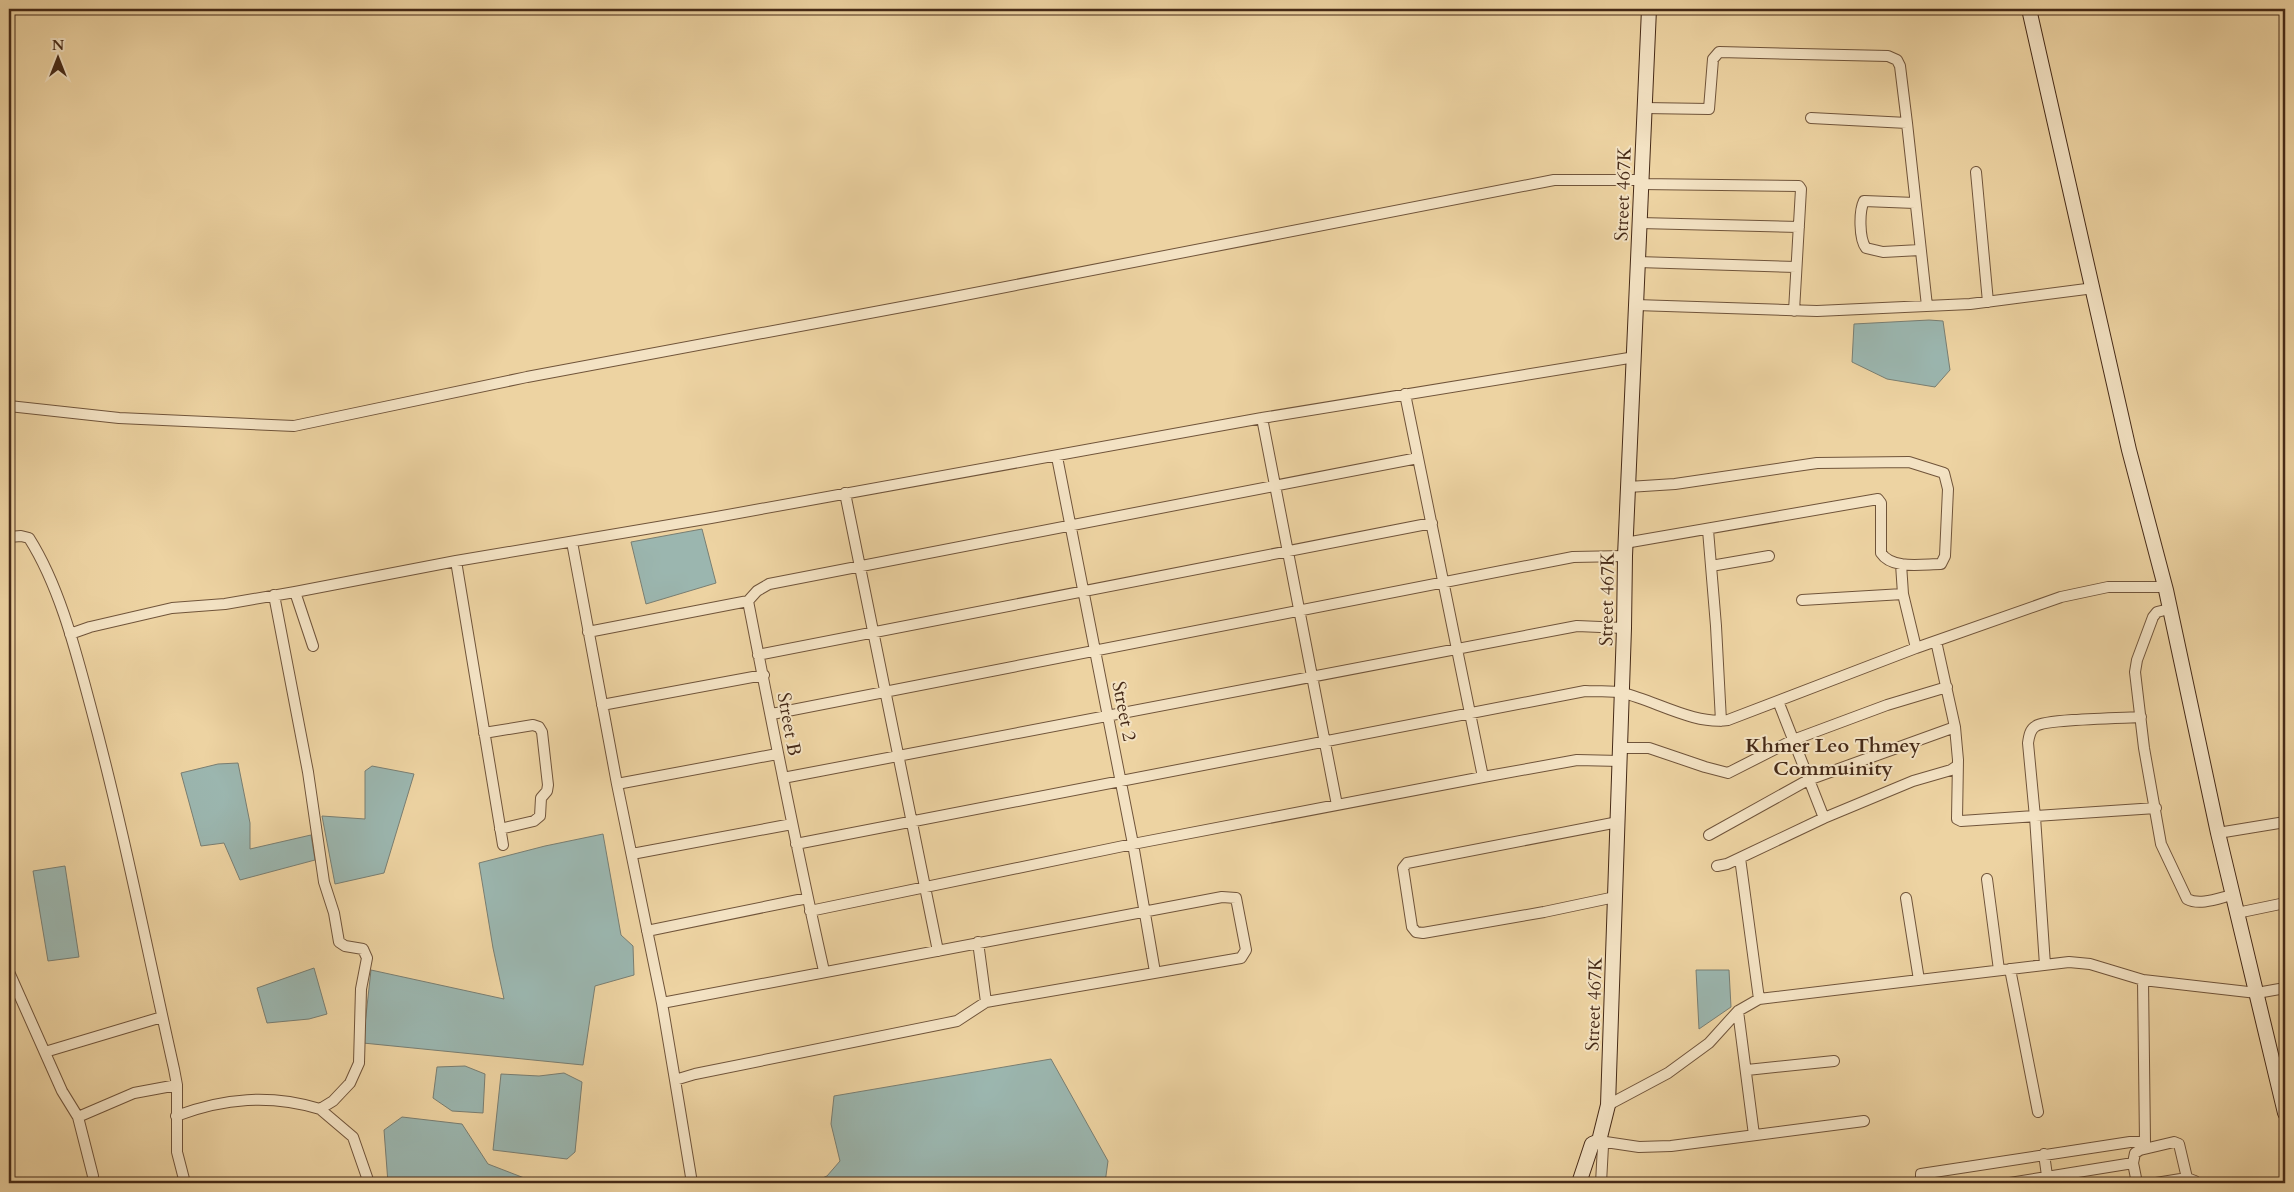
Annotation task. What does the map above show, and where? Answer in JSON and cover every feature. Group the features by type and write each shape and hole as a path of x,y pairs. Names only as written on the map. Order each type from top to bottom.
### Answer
{"street":[{"name":"Street 467K","path":"1580,1183 1592,1144 1599,1141 1608,1106 1625,549 1649,9"},
{"path":"2029,9 2094,288 2129,450 2164,587 2232,896 2285,1113"},
{"path":"1644,108 1709,109 1713,59 1718,52 1888,56 1897,60 1900,66 1927,306"},
{"path":"1811,118 1906,123"},
{"path":"1976,172 1988,302"},
{"path":"9,406 119,418 294,426 527,377 939,300 1554,180 1799,186 1801,189 1794,311"},
{"path":"1915,203 1864,201 1861,213 1862,244 1866,248 1883,252 1920,250"},
{"path":"1640,223 1798,227"},
{"path":"1638,262 1796,267"},
{"path":"1636,304 1794,311 1988,302 2094,288"},
{"path":"70,634 172,608 225,604 295,592 456,561 1057,457 1262,418 1635,357"},
{"path":"1405,394 1483,777"},
{"path":"1262,418 1337,805"},
{"name":"Street 2","path":"1057,457 1133,844 1155,972"},
{"path":"588,632 748,601 757,591 769,584 860,568 1418,458"},
{"path":"772,714 1625,549 1708,530 1878,499 1881,503 1881,553 1885,559 1901,564 1941,564 1945,556 1948,489 1944,472 1909,462 1817,463 1675,484 1628,487"},
{"path":"845,493 938,950"},
{"path":"758,655 1432,524"},
{"path":"1708,530 1720,721"},
{"path":"9,537 21,536 29,538 42,558 70,634 103,754 177,1085 177,1152 185,1183"},
{"path":"572,542 617,784 662,1003 692,1183"},
{"path":"1711,566 1769,556"},
{"path":"456,561 503,845"},
{"path":"1901,564 1903,594 1916,648"},
{"path":"796,844 1585,691 1622,692 1672,711 1720,721 1778,701 1916,648 2062,598 2108,587 2164,587"},
{"path":"295,592 313,646"},
{"path":"1802,600 1903,594"},
{"path":"274,595 308,772 324,882 334,913 339,942 344,946 362,949 367,958 361,989 359,1063 350,1083 333,1101 320,1109"},
{"name":"Street B","path":"748,601 772,714 777,754 824,971"},
{"path":"2169,609 2157,612 2153,617 2137,660 2135,672 2144,748 2161,844 2188,899 2193,903 2232,896"},
{"path":"783,778 1577,626 1624,628"},
{"path":"1936,641 1955,726 1957,819 1960,821 2035,818 2156,808"},
{"path":"602,705 764,675"},
{"path":"810,911 1133,844 1483,777 1649,748 1705,768 1728,773 1793,740 1887,705 1947,687"},
{"path":"1778,701 1824,818"},
{"path":"2045,965 2028,742 2029,733 2036,725 2140,717"},
{"path":"484,732 533,725 539,726 542,732 548,785 541,798 540,816 534,821 500,829"},
{"path":"1709,835 1808,780 1955,726"},
{"path":"617,784 777,754"},
{"path":"1717,866 1740,858 1824,818 1913,781 1951,770 1957,766"},
{"path":"1615,897 1544,912 1422,933 1416,932 1412,927 1403,868 1407,863 1618,822"},
{"path":"2218,833 2285,822"},
{"path":"632,854 792,824"},
{"path":"1740,858 1759,999"},
{"path":"1987,879 1999,970"},
{"path":"662,1003 1222,897 1236,898 1246,950 1241,958 986,1002 957,1020 695,1074 675,1080"},
{"path":"647,931 808,898"},
{"path":"1906,898 1919,980"},
{"path":"2237,913 2285,903"},
{"path":"978,942 986,1002"},
{"path":"1608,1106 1668,1073 1709,1043 1738,1011 1759,999 2069,962 2090,964 2143,980 2257,993 2285,988"},
{"path":"2010,969 2038,1112"},
{"path":"9,972 62,1091 78,1117 93,1176 92,1183"},
{"path":"2143,980 2146,1145"},
{"path":"1738,1011 1754,1135"},
{"path":"45,1052 162,1017"},
{"path":"1746,1070 1834,1061"},
{"path":"78,1117 134,1093 177,1085"},
{"path":"176,1116 196,1108 238,1100 275,1099 295,1101 320,1109 352,1137 369,1183"},
{"path":"1599,1141 1639,1147 1671,1146 1864,1121"},
{"path":"1599,1141 1602,1146 1601,1183"},
{"path":"1921,1183 1921,1174 2044,1154 2130,1142 2146,1145 2174,1142 2180,1144 2191,1181 2156,1183"},
{"path":"2137,1183 2133,1163 2135,1153 2146,1145"},
{"path":"2044,1154 2048,1181"},
{"path":"2010,1183 2048,1181 2133,1163"}],"water":[{"path":"1943,321 1950,370 1935,387 1887,379 1852,362 1854,324"},
{"path":"702,529 716,583 646,604 631,542"},
{"path":"238,763 250,823 250,849 311,835 315,860 240,880 224,843 201,846 181,773 218,764"},
{"path":"372,766 414,774 384,873 335,884 322,816 365,819 365,771"},
{"path":"603,834 621,935 633,946 634,975 595,986 583,1065 363,1043 371,970 504,999 493,948 479,863 545,846"},
{"path":"65,866 79,957 48,961 33,871"},
{"path":"314,968 327,1014 309,1019 267,1023 257,988"},
{"path":"1696,970 1729,970 1731,1007 1699,1029"},
{"path":"1051,1059 1108,1161 1105,1183 811,1183 827,1176 840,1161 831,1124 834,1096"},
{"path":"465,1066 485,1074 483,1113 452,1111 433,1098 437,1067"},
{"path":"564,1073 582,1082 575,1152 567,1159 493,1150 501,1074 539,1076"},
{"path":"402,1117 462,1124 488,1164 532,1181 532,1183 388,1183 384,1130"}],"district":[{"name":"Khmer Leo Thmey Commuinity","path":"1833,756"}]}
